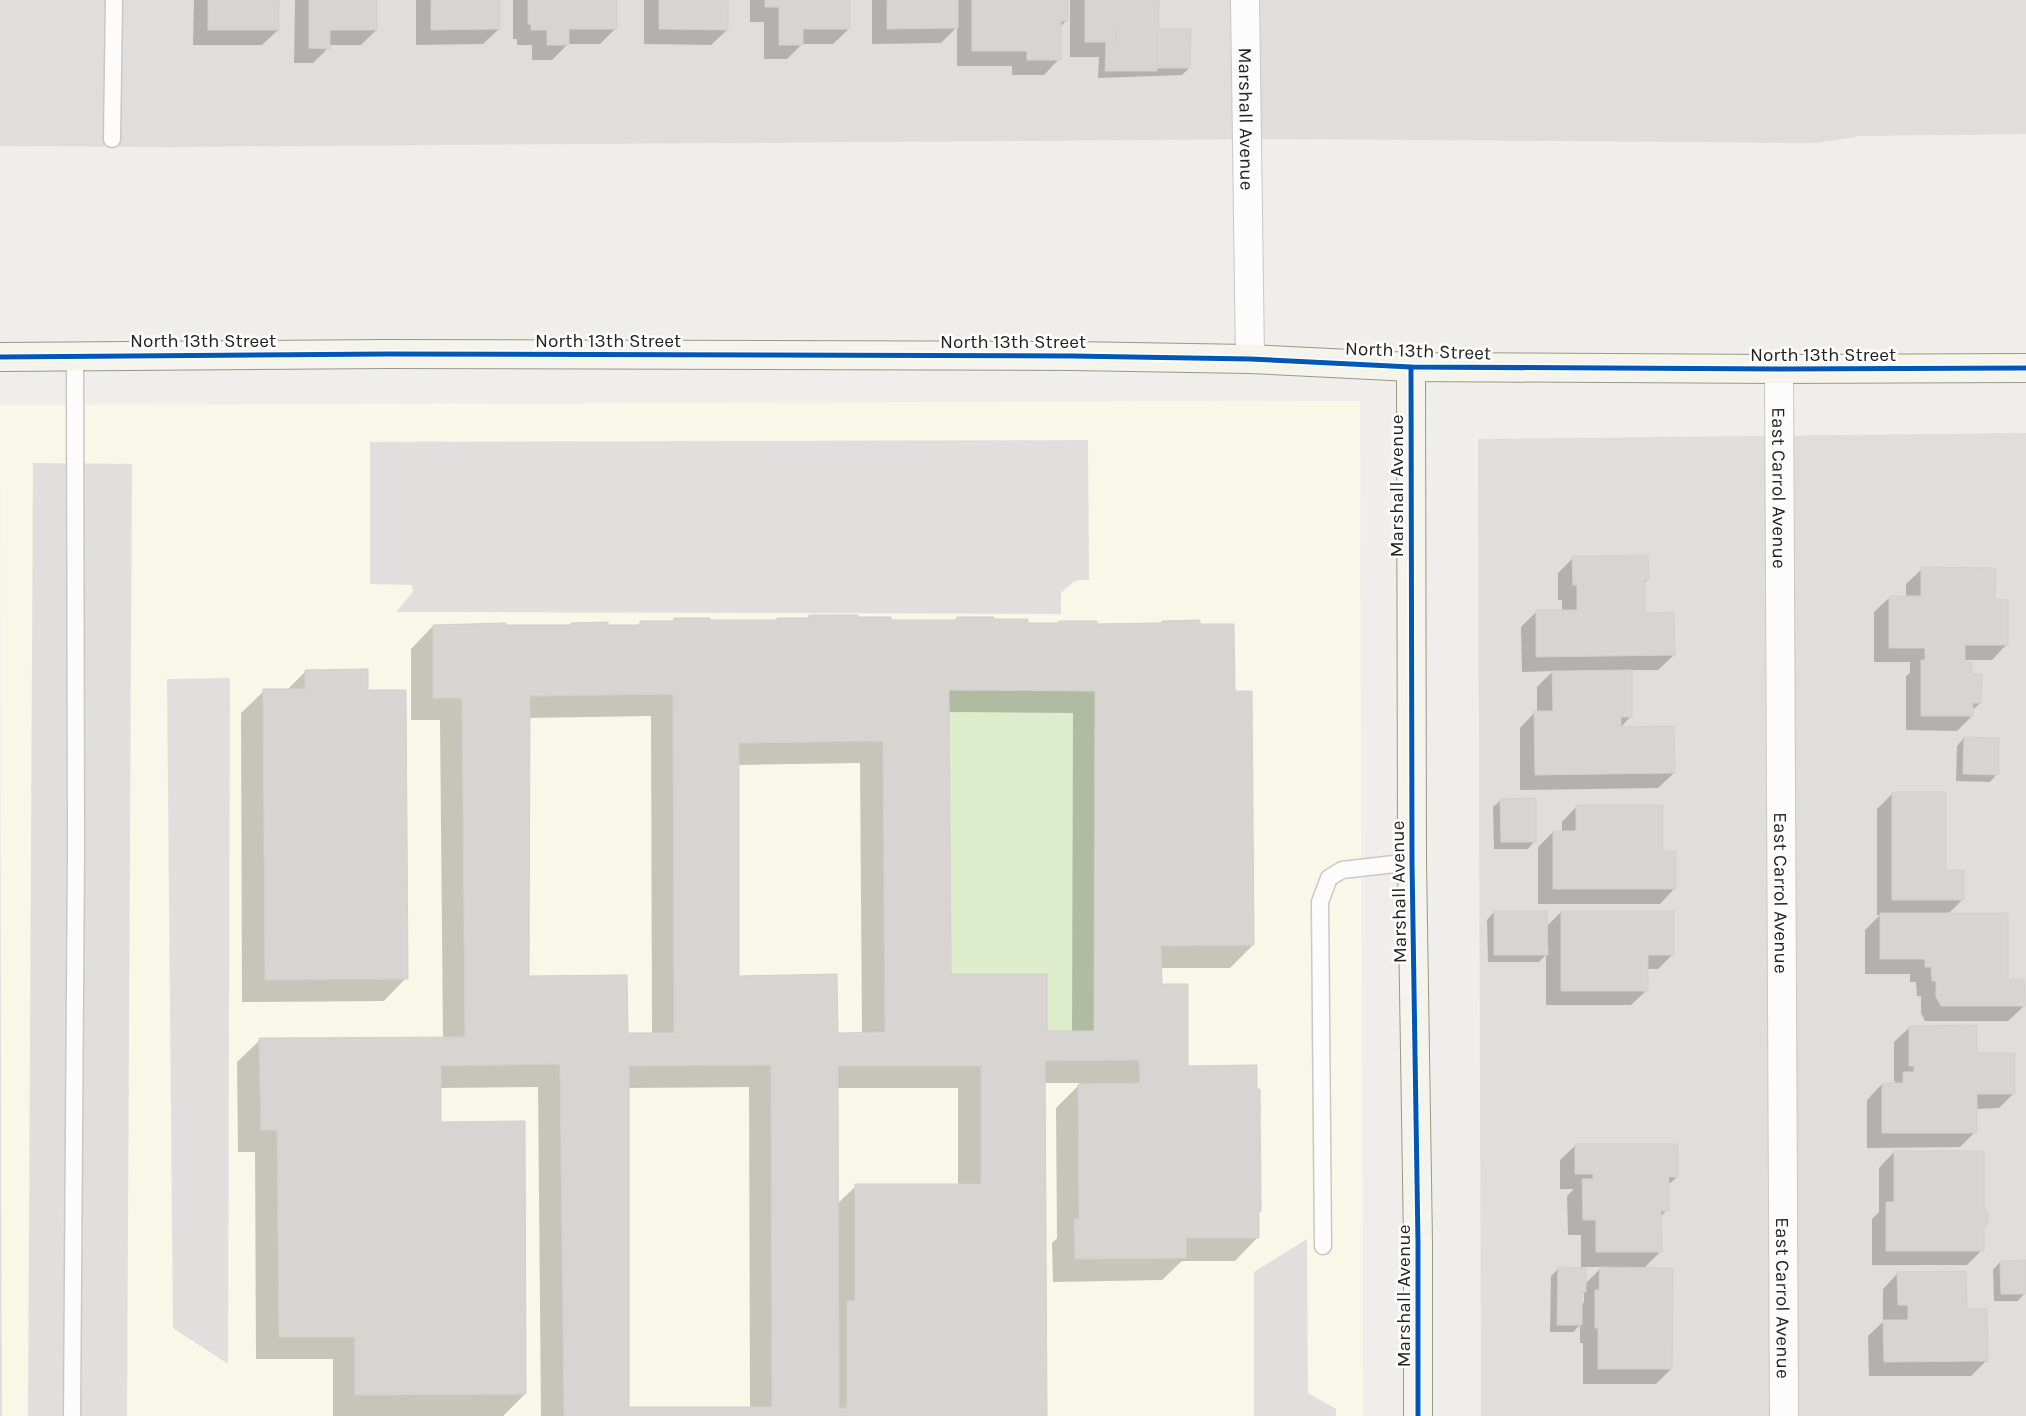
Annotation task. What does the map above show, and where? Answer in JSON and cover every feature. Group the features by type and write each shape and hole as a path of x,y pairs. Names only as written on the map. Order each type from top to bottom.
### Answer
{"street":[{"name":"Marshall Avenue","path":"1245,0 1250,358"},
{"name":"North 13th Street","path":"0,357 387,354 1250,358 1411,367 2026,368"},
{"name":"Marshall Avenue","path":"1411,367 1412,862 1418,1243 1418,1416"},
{"name":"East Carrol Avenue","path":"1779,369 1784,1416"}],"lane":[{"path":"112,139 114,0"},
{"path":"72,1416 76,850 75,356"},
{"path":"1323,1246 1320,902 1329,878 1342,870 1412,862"}],"shaded area":[{"path":"0,0 2026,0 2026,134 1861,136 1817,143 1286,139 168,147 0,146"},
{"path":"1360,401 1363,1416 2,1416 0,405"},
{"path":"2026,433 2026,1416 1481,1416 1478,439"},
{"path":"1088,440 1089,580 1073,582 1061,593 1061,614 396,612 413,592 412,585 370,584 370,442"},
{"path":"33,463 132,464 127,1416 28,1416"},
{"path":"230,678 228,1364 173,1328 167,679"},
{"path":"0,787 2,1416 0,1416"},
{"path":"1307,1239 1308,1393 1336,1409 1336,1416 1254,1416 1254,1272"}],"green space":[{"path":"949,690 1095,691 1094,1031 1047,1031 1047,974 951,974"}],"building":[{"path":"208,0 279,0 279,30 208,30"},
{"path":"309,0 377,0 377,30 330,30 330,49 309,48"},
{"path":"431,0 500,0 500,29 431,30"},
{"path":"528,0 617,0 617,29 569,29 569,45 547,45 547,30 531,30 531,24 528,24"},
{"path":"659,0 728,0 728,30 659,29"},
{"path":"765,0 850,0 850,29 803,29 803,45 779,45 779,7 765,7"},
{"path":"887,0 958,0 958,28 887,29"},
{"path":"972,0 1068,0 1068,21 1061,21 1061,60 1027,60 1027,51 972,51"},
{"path":"1085,0 1159,0 1159,29 1116,29 1116,42 1085,42"},
{"path":"1116,29 1157,29 1157,71 1105,71 1106,42 1116,42"},
{"path":"1157,29 1191,29 1190,68 1157,68"},
{"path":"1648,555 1649,580 1645,580 1645,613 1674,612 1675,655 1536,657 1536,610 1577,610 1577,585 1573,585 1572,556"},
{"path":"1921,567 1996,568 1995,599 2008,600 2008,645 1965,645 1965,662 1972,662 1972,674 1982,674 1981,703 1973,703 1973,716 1921,716 1921,660 1925,660 1925,648 1889,648 1889,596 1921,596"},
{"path":"809,615 858,615 858,617 891,617 891,620 957,620 957,617 994,617 994,619 1028,619 1028,623 1097,621 1097,624 1162,623 1162,621 1200,620 1200,624 1234,624 1235,691 1252,691 1254,945 1161,946 1162,984 1188,984 1188,1066 1257,1065 1257,1089 1260,1089 1261,1211 1259,1211 1259,1238 1186,1238 1186,1258 1075,1259 1074,1219 1079,1219 1078,1084 1140,1083 1139,1060 1045,1061 1047,1416 564,1416 560,1064 441,1066 441,1122 525,1121 526,1394 355,1395 355,1337 279,1337 277,1130 261,1130 259,1038 465,1037 462,698 433,698 433,625 506,623 506,625 571,625 571,623 608,622 608,625 640,625 640,621 674,621 674,618 777,620 777,618 809,618","holes":["949,690 1095,691 1094,1031 1047,1031 1047,974 951,974","673,694 674,1033 628,1033 627,975 529,976 530,696","883,741 885,1032 838,1033 837,974 739,976 739,743","771,1065 772,1407 629,1407 629,1066","838,1066 981,1066 981,1184 855,1184 855,1301 847,1301 847,1408 839,1408"]},
{"path":"368,669 368,690 406,690 408,979 265,980 263,689 305,689 305,670"},
{"path":"1632,670 1632,717 1621,717 1621,727 1674,726 1675,773 1535,775 1534,711 1553,711 1552,671"},
{"path":"1964,737 1999,738 1999,775 1963,774"},
{"path":"1892,792 1946,792 1946,870 1964,870 1964,900 1892,900"},
{"path":"1536,798 1536,842 1501,842 1500,799"},
{"path":"1576,805 1663,805 1663,851 1676,851 1676,889 1553,889 1553,831 1576,831"},
{"path":"1494,911 1547,911 1548,955 1494,955"},
{"path":"1561,911 1674,911 1674,955 1648,955 1648,991 1561,991"},
{"path":"1880,913 2008,913 2008,979 2024,979 2025,1006 1941,1006 1936,997 1936,981 1932,981 1931,967 1925,967 1925,959 1880,959"},
{"path":"1977,1025 1977,1053 2015,1053 2015,1094 1977,1094 1977,1133 1882,1133 1882,1083 1903,1083 1903,1072 1914,1072 1914,1066 1909,1066 1909,1026"},
{"path":"1575,1144 1678,1144 1678,1177 1669,1177 1669,1211 1661,1211 1662,1252 1596,1252 1596,1220 1583,1220 1582,1179 1593,1179 1593,1174 1575,1174"},
{"path":"1894,1151 1984,1151 1984,1208 1988,1213 1988,1223 1984,1228 1984,1251 1886,1251 1886,1202 1894,1202"},
{"path":"2026,1260 2026,1294 2001,1294 2000,1261"},
{"path":"1558,1267 1586,1268 1586,1292 1582,1292 1582,1325 1557,1325"},
{"path":"1600,1267 1673,1268 1672,1369 1598,1369 1598,1328 1595,1328 1595,1290 1599,1290"},
{"path":"1966,1271 1967,1309 1987,1309 1988,1361 1884,1362 1883,1320 1908,1320 1908,1305 1898,1305 1897,1272"}],"cycle path":[{"path":"0,357 387,354 1072,356 1250,359 1411,367 2026,368"},
{"path":"1411,367 1412,862 1418,1243 1418,1416"}]}
